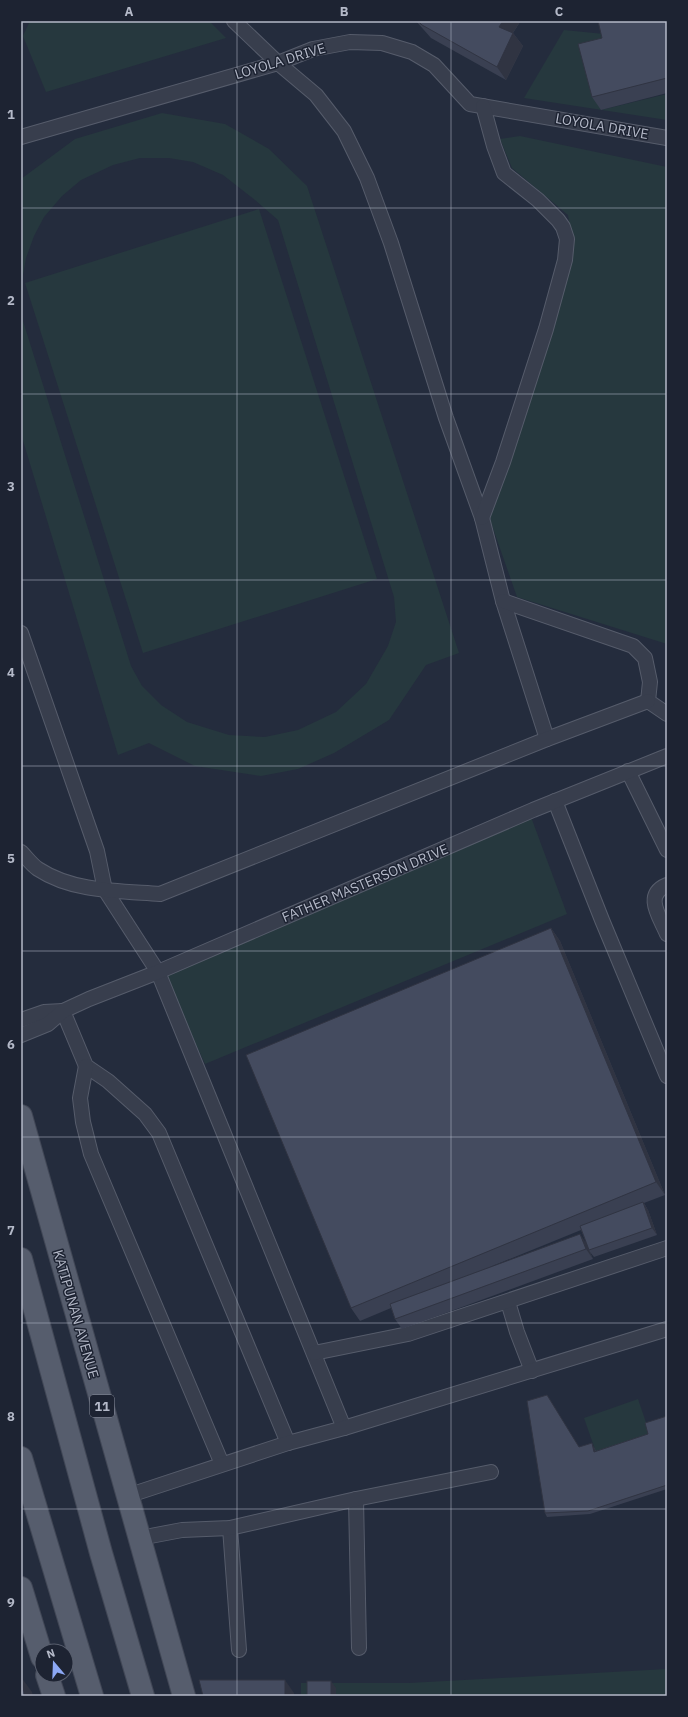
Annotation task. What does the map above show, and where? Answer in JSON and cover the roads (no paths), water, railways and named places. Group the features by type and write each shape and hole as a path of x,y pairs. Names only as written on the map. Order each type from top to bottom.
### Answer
{"main road":[{"name":"KATIPUNAN AVENUE","path":"21,1116 184,1696"},
{"path":"21,1259 101,1553 143,1696"},
{"path":"21,1458 92,1696"},
{"path":"21,1588 38,1643"},
{"path":"50,1683 54,1696"}],"lane":[{"path":"234,21 278,63 316,95 344,131 367,178 391,243 446,418 482,518 504,601 547,739"},
{"name":"LOYOLA DRIVE","path":"21,137 278,63 320,47 350,42 382,43 412,52 434,65 470,104 667,138"},
{"path":"482,518 503,462 546,329 565,260 567,240 564,227 558,220 538,200 504,173 483,106"},
{"path":"504,601 633,646 646,658 650,682 648,701"},
{"path":"21,633 97,852 105,890 147,952 158,972 344,1428"},
{"path":"648,701 667,714"},
{"path":"21,852 37,869 69,884 105,890 160,894 547,739 648,701"},
{"name":"FATHER MASTERSON DRIVE","path":"21,1035 48,1024 63,1011 158,972 556,801 667,756"},
{"path":"628,771 667,850"},
{"path":"556,801 602,920 667,1076"},
{"path":"667,885 660,888 655,893 653,900 667,934"},
{"path":"63,1011 86,1066 108,1081 145,1114 159,1132 288,1443"},
{"name":"FATHER MASTERSON DRIVE","path":"21,1020 44,1012 63,1011"},
{"path":"86,1066 80,1098 83,1122 91,1154 222,1464"},
{"path":"314,1353 408,1334 667,1248"},
{"path":"508,1302 532,1371"},
{"path":"127,1496 288,1443 344,1428 532,1371 664,1334"},
{"path":"140,1538 182,1530 230,1528 356,1499 491,1472"},
{"path":"356,1499 359,1648"},
{"path":"230,1528 239,1650"}]}
